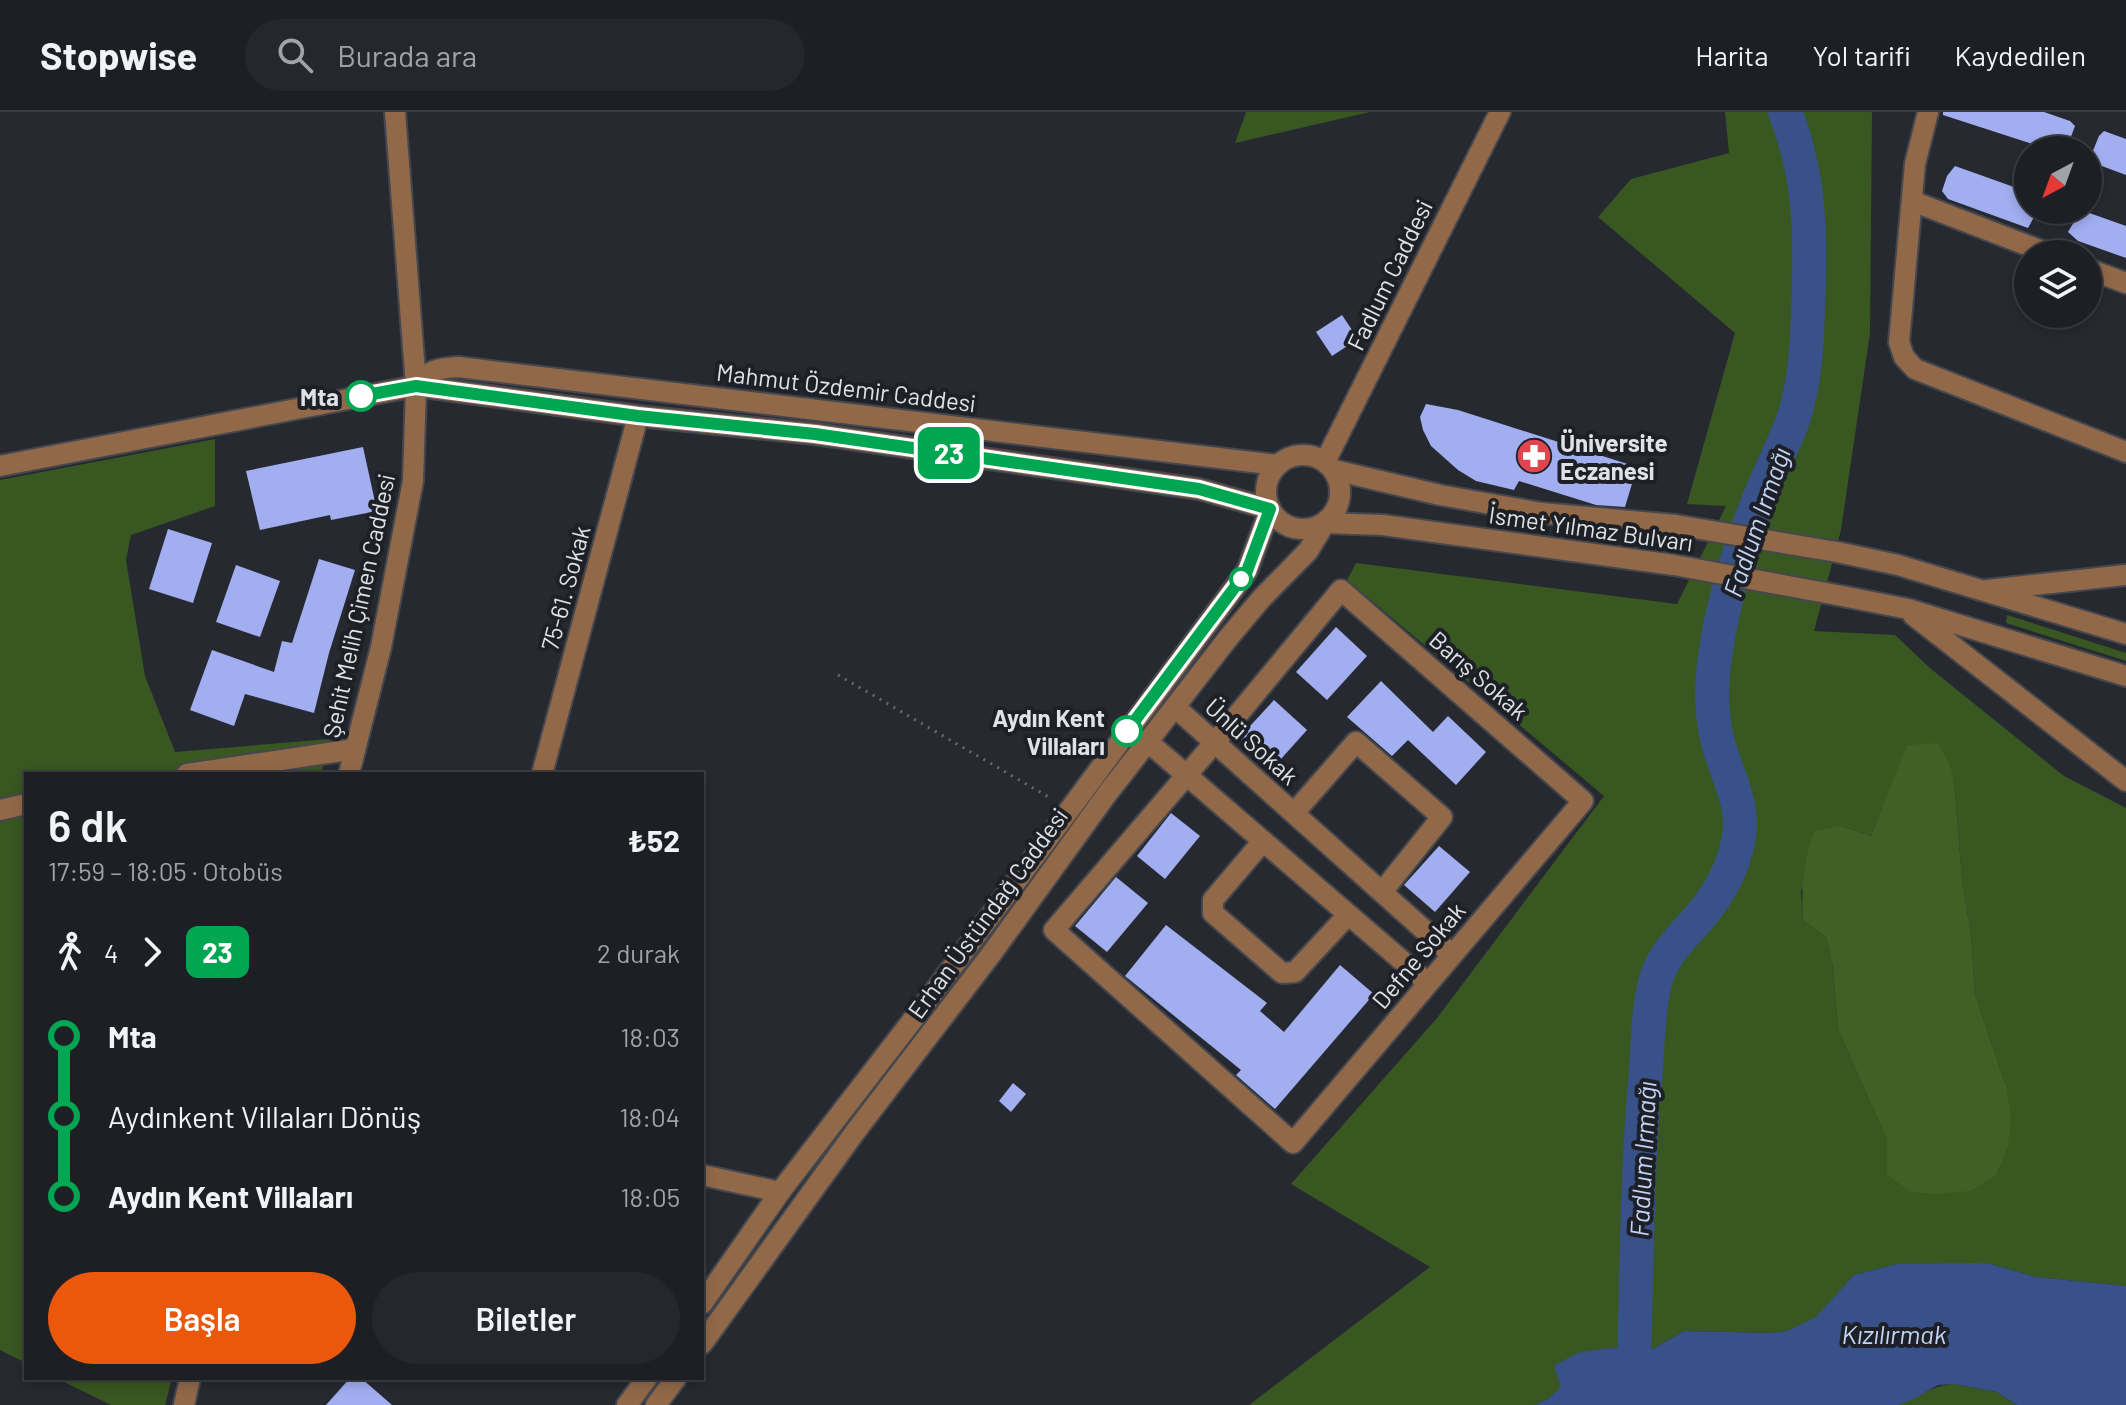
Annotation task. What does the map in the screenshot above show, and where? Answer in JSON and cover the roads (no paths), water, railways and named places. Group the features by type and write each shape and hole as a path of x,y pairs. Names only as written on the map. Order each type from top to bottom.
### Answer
{"street":[{"name":"Şehit Melih Çimen Caddesi","path":"349,772 381,647 413,481 416,386 395,112"},
{"name":"Fadlum Caddesi","path":"1330,466 1500,112"},
{"path":"1928,112 1915,164 1899,342 1904,357 1915,369 2126,452"},
{"path":"1912,201 2014,240"},
{"path":"2102,274 2126,283"},
{"name":"Mahmut Özdemir Caddesi","path":"416,386 426,373 458,367 1277,465"},
{"name":"Mahmut Özdemir Caddesi","path":"0,466 416,386 638,416 815,434 1199,489 1270,509"},
{"name":"75-61. Sokak","path":"543,772 638,416"},
{"path":"1301,455 1314,456 1330,466 1341,493 1333,515 1314,528 1292,528 1280,522 1270,509 1266,488 1277,465 1301,455"},
{"name":"İsmet Yılmaz Bulvarı","path":"1330,466 1440,495 1542,513 1676,525 1837,552 1898,565 2126,634"},
{"name":"Erhan Üstündağ Caddesi","path":"704,1301 780,1192 925,1004 1247,571 1270,509"},
{"name":"İsmet Yılmaz Bulvarı","path":"1325,523 1383,525 1674,565 1837,595 1908,609 2126,676"},
{"name":"Erhan Üstündağ Caddesi","path":"704,1341 1079,831 1261,599 1308,551 1325,523"},
{"path":"1979,591 2126,575"},
{"name":"Barış Sokak","path":"1215,742 1341,590 1583,801"},
{"path":"1908,609 1928,628 2126,781"},
{"name":"Ünlü Sokak","path":"1175,707 1451,954"},
{"path":"1148,742 1428,983"},
{"path":"1185,775 1215,742"},
{"name":"Ünlü Sokak","path":"1294,813 1356,742 1442,817 1382,892"},
{"path":"200,772 355,749"},
{"name":"Defne Sokak","path":"1185,775 1054,930 1293,1143 1583,801"},
{"path":"0,810 24,804"},
{"path":"1263,841 1213,900 1213,913 1282,973 1295,972 1348,915"},
{"path":"704,1175 780,1192"},
{"path":"184,1405 190,1380"},
{"path":"627,1405 646,1380"},
{"path":"656,1405 675,1380"}],"water":[{"name":"Kızılırmak","path":"1897,1264 1991,1264 2036,1277 2126,1286 2126,1405 2017,1405 1997,1392 1954,1384 1938,1385 1898,1405 1535,1405 1548,1399 1561,1387 1554,1366 1577,1353 1608,1348 1651,1350 1684,1331 1774,1333 1789,1330 1816,1317 1854,1275"}],"waterway":[{"name":"Fadlum Irmağı","path":"1633,1388 1640,1159 1652,995 1663,962 1715,897 1736,851 1740,829 1738,804 1713,719 1712,682 1716,651 1736,563 1793,420 1805,365 1809,233 1800,160 1785,112"}],"place":[{"name":"Mta","path":"361,396"},
{"name":"Üniversite Eczanesi","path":"1534,456"},
{"name":"Aydın Kent Villaları","path":"1127,731"}]}
